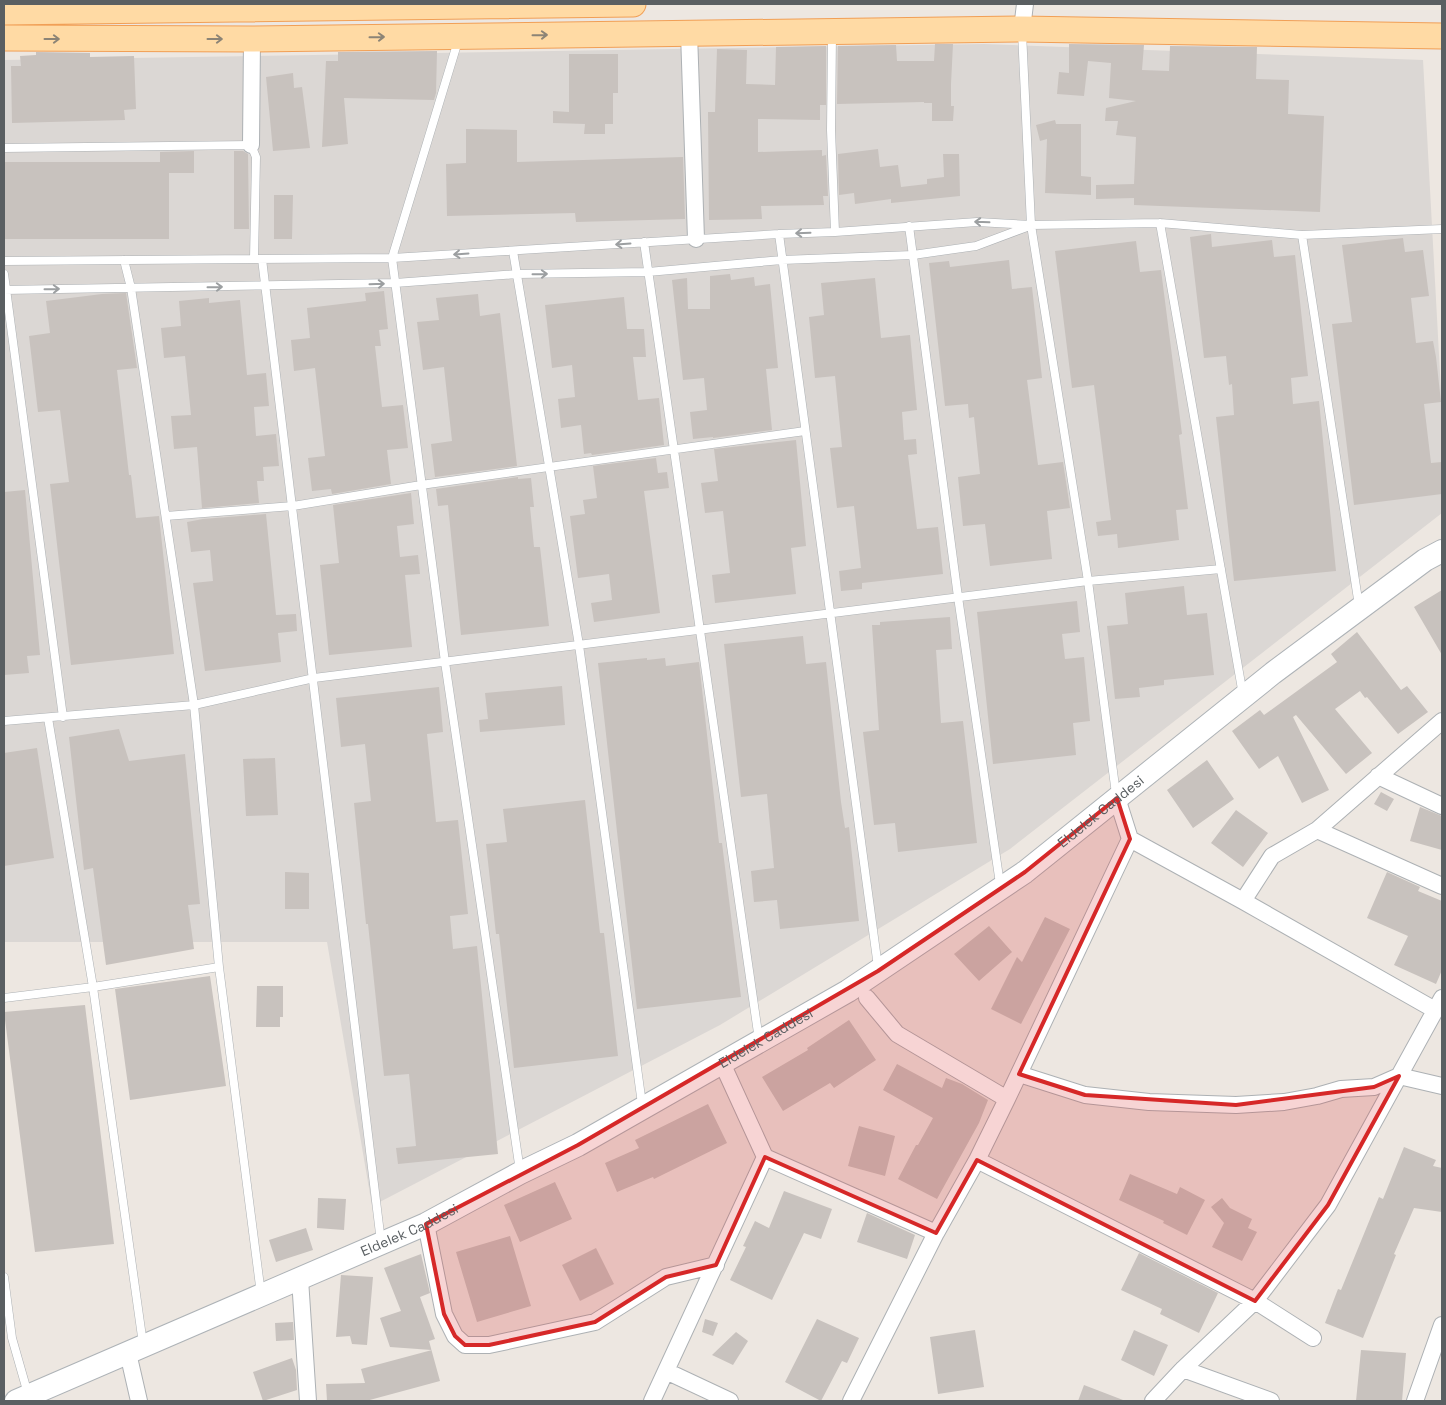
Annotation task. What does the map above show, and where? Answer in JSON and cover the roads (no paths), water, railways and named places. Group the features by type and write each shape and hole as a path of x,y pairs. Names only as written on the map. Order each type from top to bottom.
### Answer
{"main road":[{"path":"4,12 318,6 633,4"},
{"path":"4,38 252,39 1022,29 1442,36"}],"street":[{"path":"1022,29 1025,4"},
{"path":"689,33 696,239"},
{"path":"252,39 252,145"},
{"name":"Eldelek Caddesi","path":"22,1398 426,1224 520,1173 578,1145 848,991 1025,872 1243,697 1425,560 1442,551"},
{"path":"1243,901 1272,856 1316,830 1442,721"},
{"path":"1378,776 1442,806"},
{"path":"851,1401 936,1234 977,1160 1130,839 1117,798"},
{"path":"1316,830 1442,886"},
{"path":"1130,839 1439,1004 1328,1205 1255,1301 1152,1401"},
{"path":"867,998 897,1034 1007,1099"},
{"path":"722,1064 765,1158 936,1234"},
{"path":"1019,1074 1085,1095 1149,1102 1236,1105 1284,1102 1341,1089 1374,1086 1399,1076 1442,1086"},
{"path":"652,1401 765,1158"},
{"path":"977,1160 1255,1301 1313,1338"},
{"path":"426,1224 444,1314 455,1336 464,1345 489,1345 595,1322 666,1277 716,1265"},
{"path":"300,1279 308,1401"},
{"path":"1415,1401 1442,1325"},
{"path":"135,1350 138,1401"},
{"path":"1184,1369 1272,1401"},
{"path":"666,1371 730,1401"}],"lane":[{"path":"1022,29 1031,225 1088,581 1117,798"},
{"path":"832,31 831,130 834,232"},
{"path":"459,36 392,258 445,662 520,1173"},
{"path":"4,148 252,145 256,158 258,259 266,286 381,1244"},
{"path":"4,261 392,258 977,222 1031,225 1160,223 1302,235 1442,229"},
{"path":"1160,223 1243,697"},
{"path":"5,290 395,283 517,274 648,272 782,260 913,255 976,246 1031,225"},
{"path":"909,226 958,597 1001,889"},
{"path":"779,234 878,971"},
{"path":"1302,235 1360,608"},
{"path":"644,242 759,1042"},
{"path":"513,250 580,645 643,1109"},
{"path":"124,260 131,288 194,705 219,967 261,1296"},
{"path":"4,274 63,717"},
{"path":"166,516 293,506 421,485 806,431"},
{"path":"4,721 194,705 314,678 1088,581 1221,568"},
{"path":"48,718 93,987 135,1350"},
{"path":"4,998 93,987 219,967"},
{"path":"4,1276 22,1398"}]}
